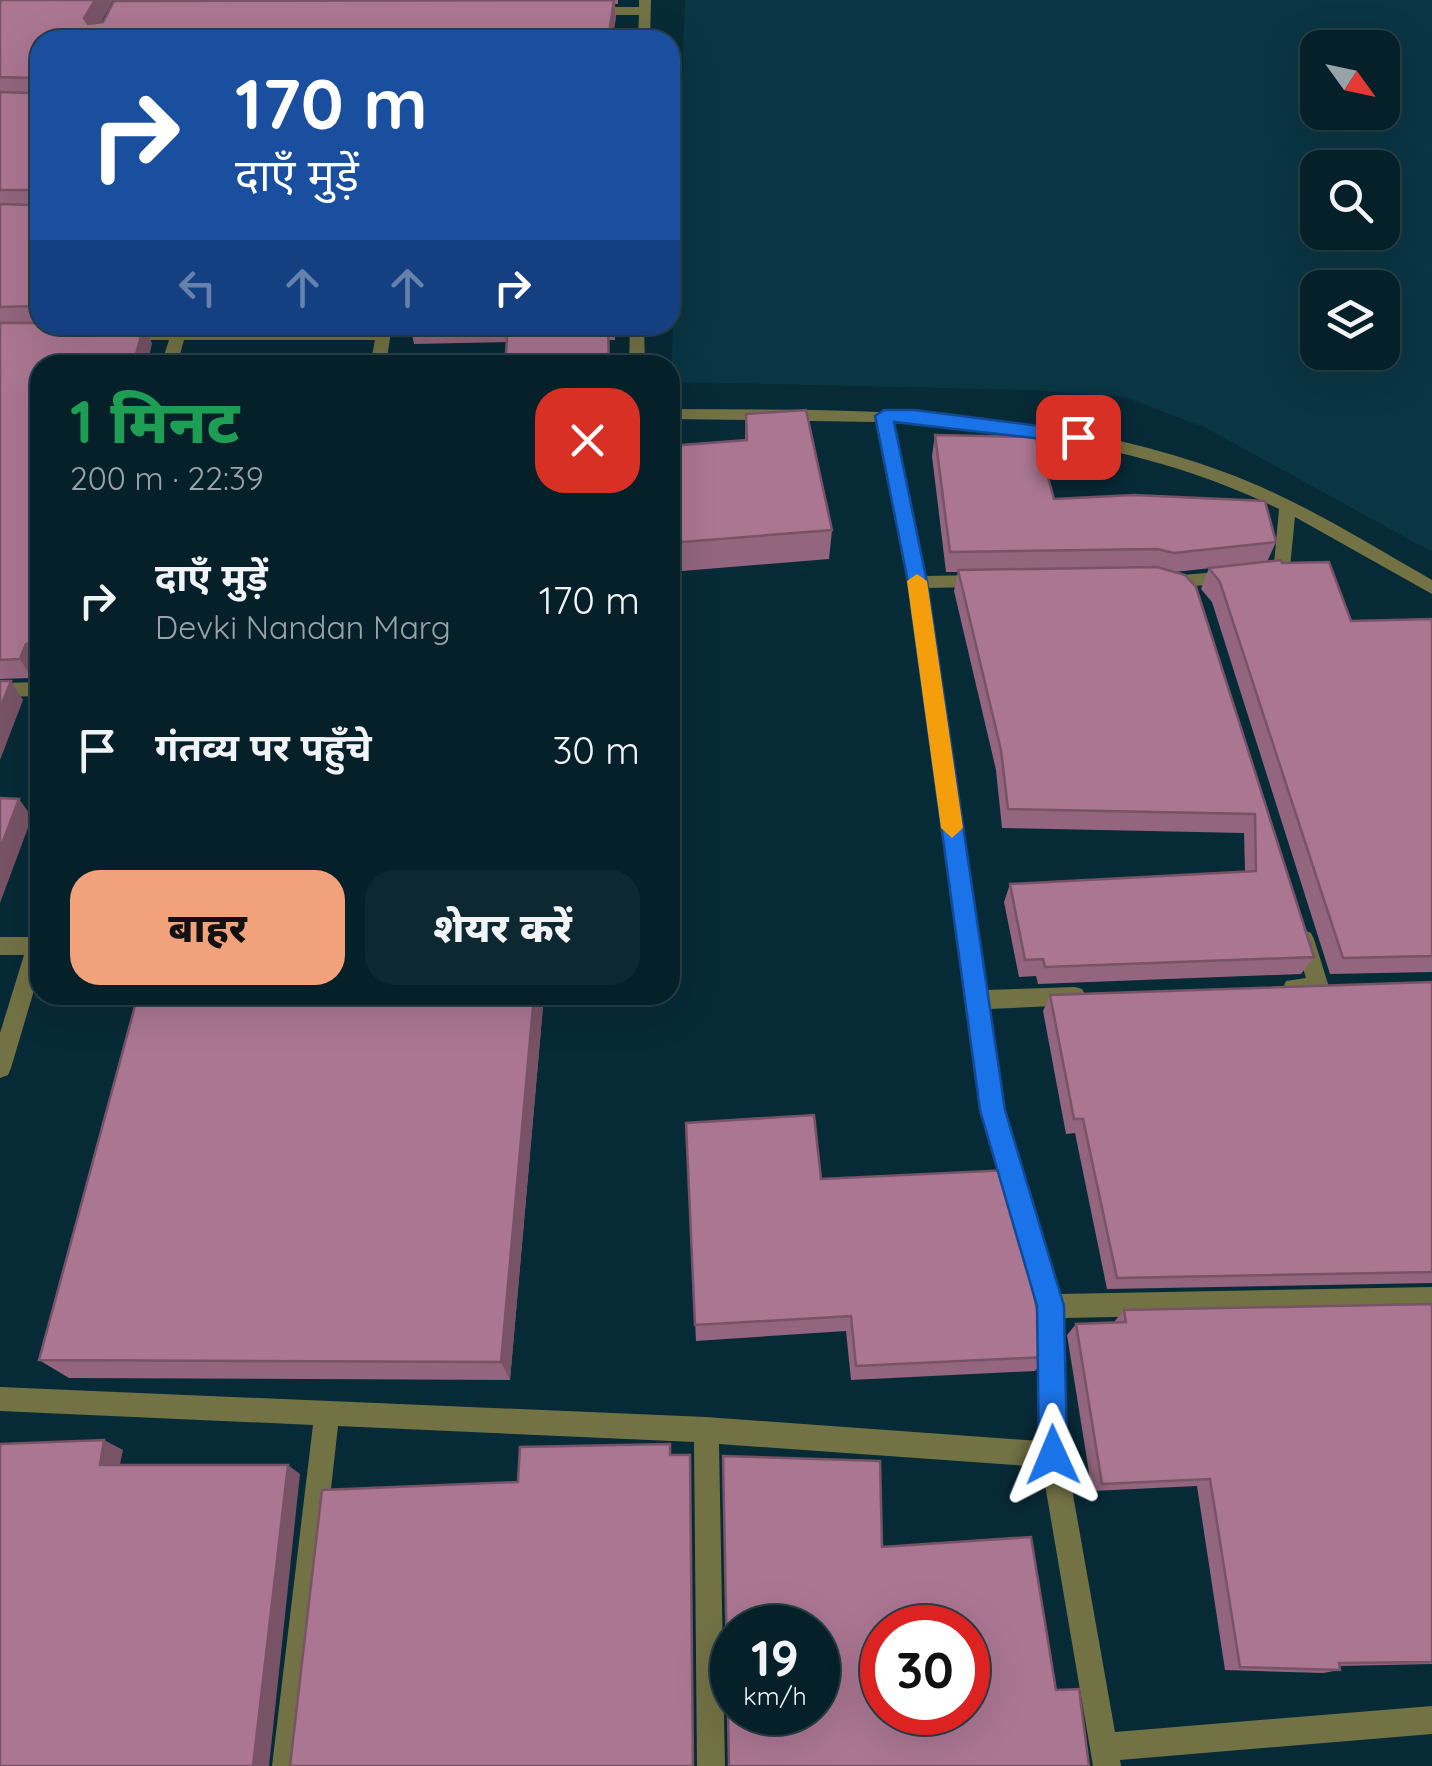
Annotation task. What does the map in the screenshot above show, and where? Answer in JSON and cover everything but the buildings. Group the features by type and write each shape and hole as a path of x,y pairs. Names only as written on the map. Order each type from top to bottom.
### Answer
{"street":[{"path":"585,11 645,6"},
{"path":"99,335 178,335 172,355"},
{"path":"680,414 915,416 1078,437 1189,466 1288,505 1432,588"},
{"path":"884,416 917,582 993,1110 1050,1306 1053,1455 1106,1756 1432,1720"},
{"path":"1200,603 1184,588 1160,581 1278,572 1284,561 1288,505"},
{"path":"917,582 995,581"},
{"path":"0,690 30,689"},
{"path":"1281,988 1328,987 1296,914"},
{"path":"0,946 30,942"},
{"path":"0,1068 30,970"},
{"path":"977,1000 1091,996"},
{"path":"1050,1306 1432,1299"},
{"path":"0,1399 706,1430 1053,1455"},
{"path":"286,1766 327,1414"},
{"path":"706,1430 711,1766"}],"shaded area":[{"path":"685,0 1432,0 1432,552 1206,428 1125,397 1029,390 680,382 680,355 672,355 673,335 680,335"}],"slow traffic":[{"path":"917,581 952,828"}],"route":[{"path":"1053,1455 1050,1306 993,1110 917,582 884,416 915,416 1078,437"}]}
